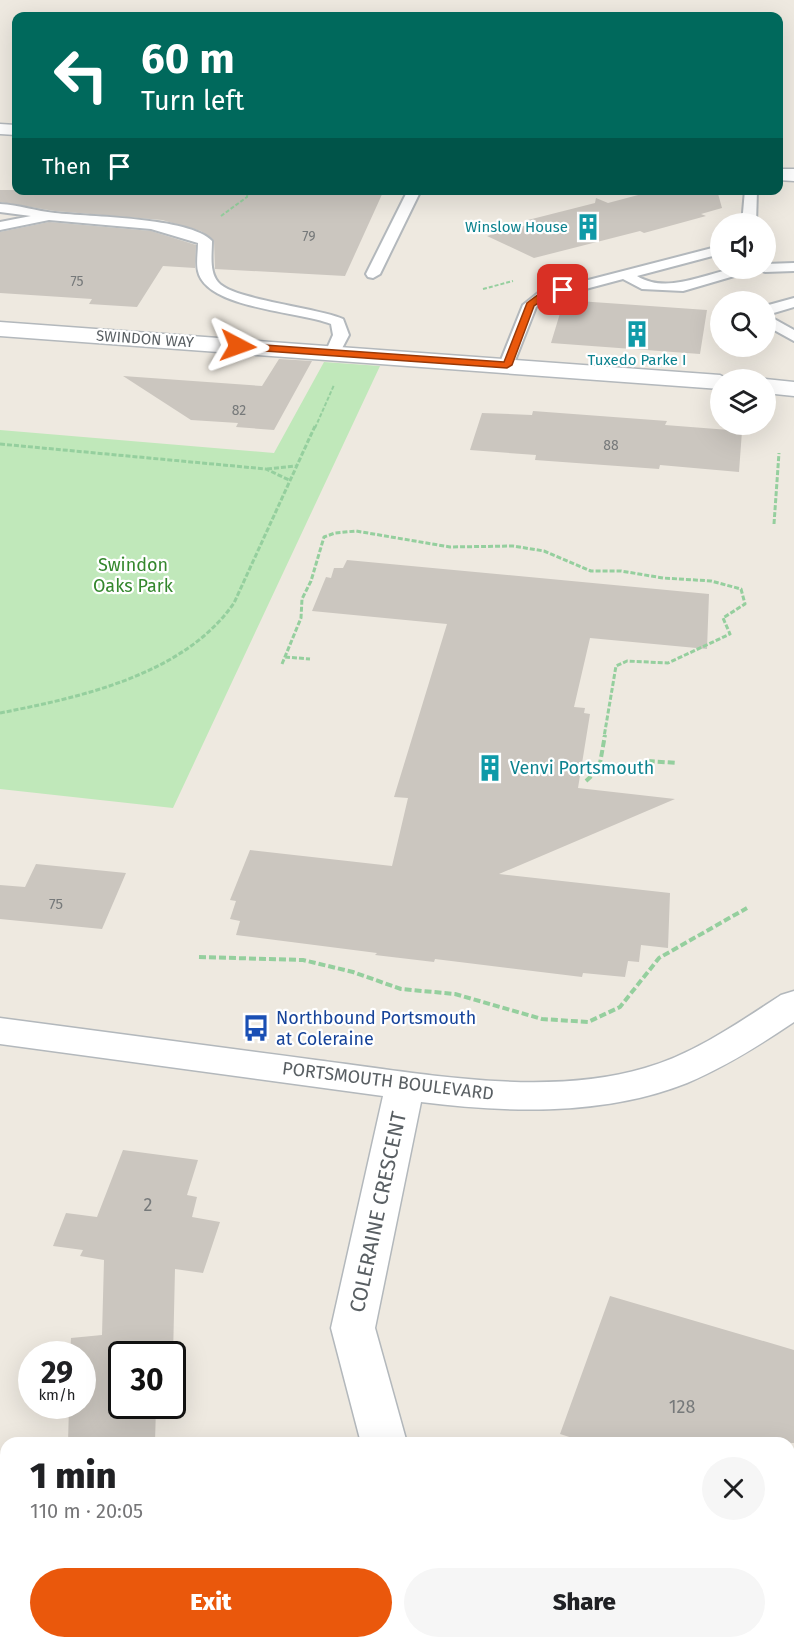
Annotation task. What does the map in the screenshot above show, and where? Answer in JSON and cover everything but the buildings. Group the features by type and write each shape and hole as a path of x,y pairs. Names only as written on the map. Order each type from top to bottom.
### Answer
{"street":[{"name":"SWINDON WAY","path":"0,329 710,381"},
{"path":"776,387 794,389"},
{"name":"PORTSMOUTH BOULEVARD","path":"0,1031 468,1094 528,1095 582,1092 627,1086 670,1074 736,1042 794,1004"},
{"name":"COLERAINE CRESCENT","path":"382,1437 353,1328 405,1086"}],"lane":[{"path":"373,274 412,195"},
{"path":"750,213 751,195"},
{"path":"0,208 51,216 161,226 200,238 205,241 206,272 213,286 234,297 321,315 338,322 341,353"},
{"path":"0,226 18,225 51,216"},
{"path":"507,365 530,305 543,296 710,254"},
{"path":"776,268 794,267"},
{"path":"624,274 642,285 683,287 712,279"},
{"path":"776,308 794,302"},
{"path":"776,325 794,336"}],"path":[{"path":"221,216 248,195"},
{"path":"0,713 37,705 134,675 184,651 218,625 234,603 296,466 341,353"},
{"path":"0,444 266,469 296,466"},
{"path":"774,524 779,453"},
{"path":"266,469 289,480"},
{"path":"282,664 301,618 302,598 311,581 324,537 334,532 356,531 450,547 513,546 544,551 591,571 621,571 663,578 711,581 741,589 746,604 723,618 730,634 668,663 627,661 616,666 599,769 586,782"},
{"path":"285,657 310,659"},
{"path":"599,769 629,768 648,761 677,763"},
{"path":"199,957 303,960 353,972 401,989 455,994 542,1019 588,1022 620,1007 658,958 747,908"}],"green space":[{"name":"Swindon Oaks Park","path":"324,362 380,366 173,808 0,789 0,430 274,453"}],"place":[{"name":"Winslow House","path":"588,227"},
{"name":"Tuxedo Parke I","path":"637,334"},
{"name":"Venvi Portsmouth","path":"490,768"},
{"name":"Northbound Portsmouth at Coleraine","path":"256,1028"}],"route":[{"path":"238,346 507,365 530,305 543,296 563,290"}]}
